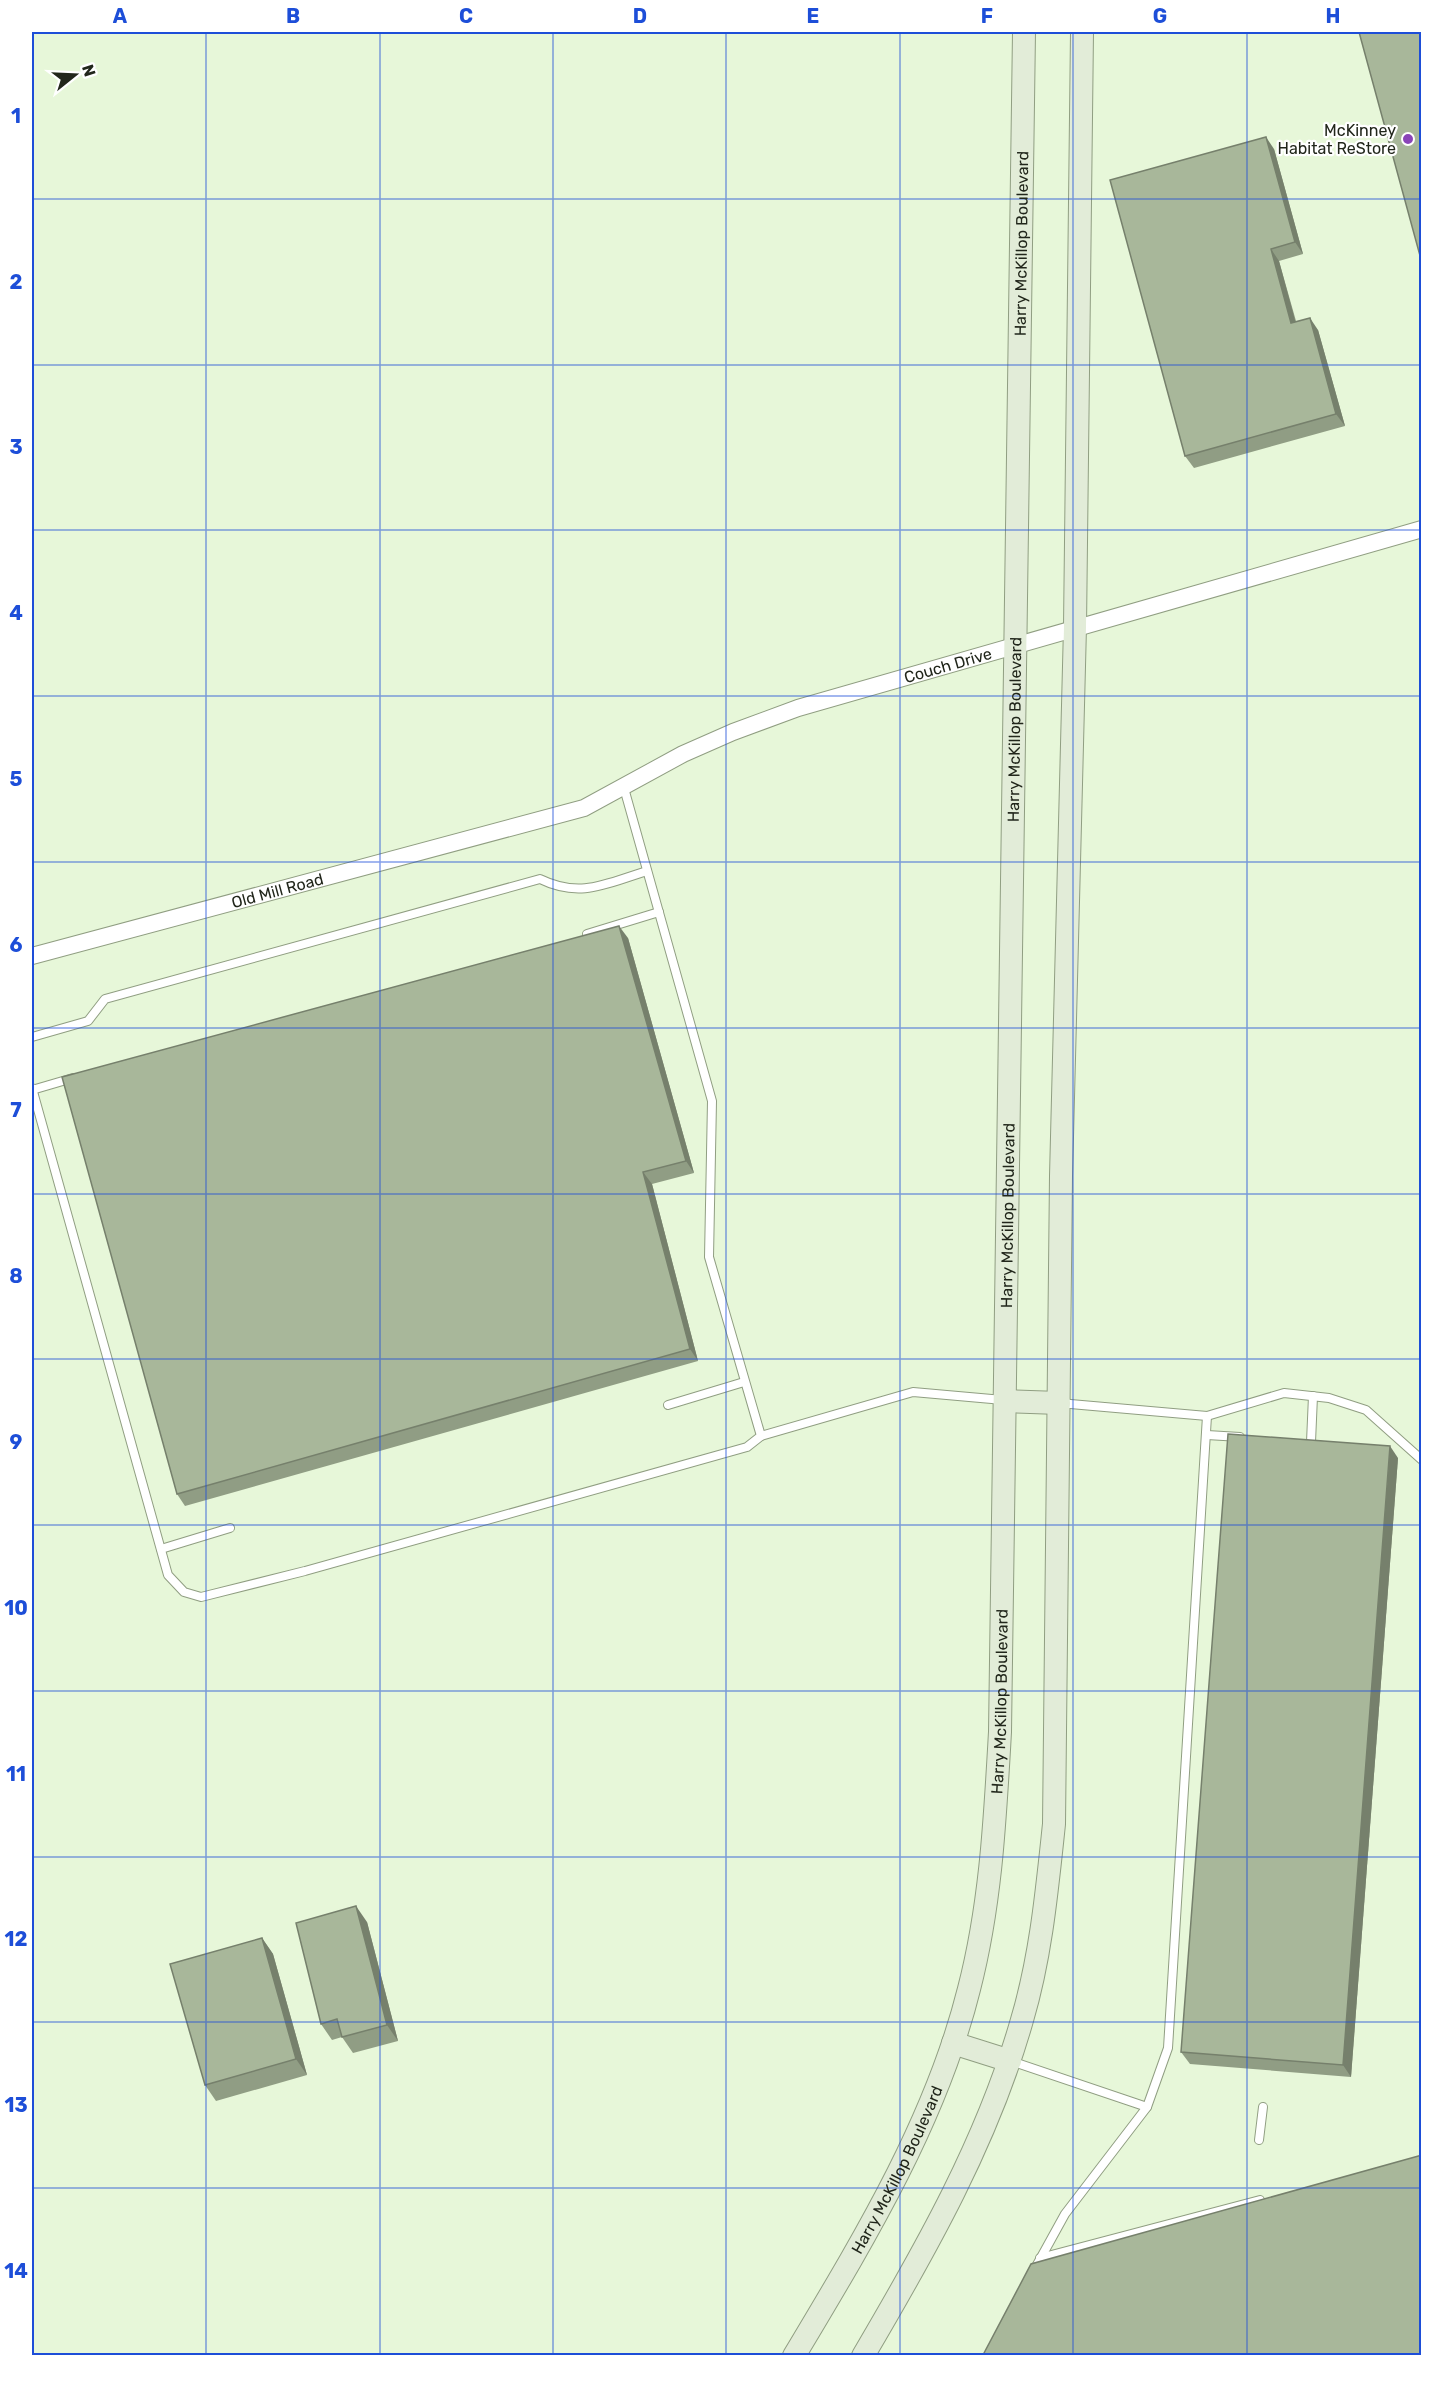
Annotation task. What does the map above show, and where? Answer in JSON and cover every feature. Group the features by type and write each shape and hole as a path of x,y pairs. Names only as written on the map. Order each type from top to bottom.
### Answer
{"main road":[{"name":"Harry McKillop Boulevard","path":"794,2355 886,2196 914,2141 953,2043 980,1942 995,1831 1000,1720 1024,32"},
{"path":"863,2355 927,2245 957,2185 987,2121 1010,2061 1028,1996 1044,1923 1054,1824 1061,1176 1076,627 1082,32"},
{"path":"1005,1401 1059,1403"},
{"path":"953,2043 1010,2061"}],"street":[{"name":"Couch Drive","path":"523,825 585,808 683,754 767,718 1422,529"},
{"name":"Old Mill Road","path":"32,956 523,825"}],"lane":[{"path":"624,788 712,1101 709,1257 761,1436"},
{"path":"32,1037 88,1022 105,999 540,879 556,887 578,891 647,871"},
{"path":"587,934 659,912"},
{"path":"88,1074 32,1089 168,1575 184,1592 201,1597 304,1571 747,1447 761,1436 913,1392 1005,1401"},
{"path":"668,1405 744,1382"},
{"path":"1059,1403 1207,1416 1284,1393 1329,1398 1366,1410 1422,1460"},
{"path":"1311,1442 1313,1396"},
{"path":"1029,2278 1065,2214 1147,2107 1168,2048 1207,1416"},
{"path":"1207,1435 1253,1438"},
{"path":"1299,1441 1321,1443"},
{"path":"161,1549 230,1528"},
{"path":"1010,2061 1147,2107"},
{"path":"1259,2140 1263,2107"},
{"path":"1040,2258 1271,2197"}],"building":[{"name":"McKinney Habitat ReStore","path":"1359,32 1422,32 1422,263"},
{"path":"1266,137 1295,242 1271,249 1291,323 1310,318 1336,414 1185,456 1110,180"},
{"path":"619,926 686,1161 643,1172 690,1349 177,1494 62,1077"},
{"path":"1228,1434 1390,1446 1343,2065 1181,2052"},
{"path":"356,1906 387,2025 342,2037 337,2019 321,2024 296,1923"},
{"path":"262,1938 296,2059 205,2085 170,1964"},
{"path":"1422,2155 1422,2355 983,2355 1031,2264"}],"place":[{"name":"McKinney Habitat ReStore","path":"1408,139"}]}
